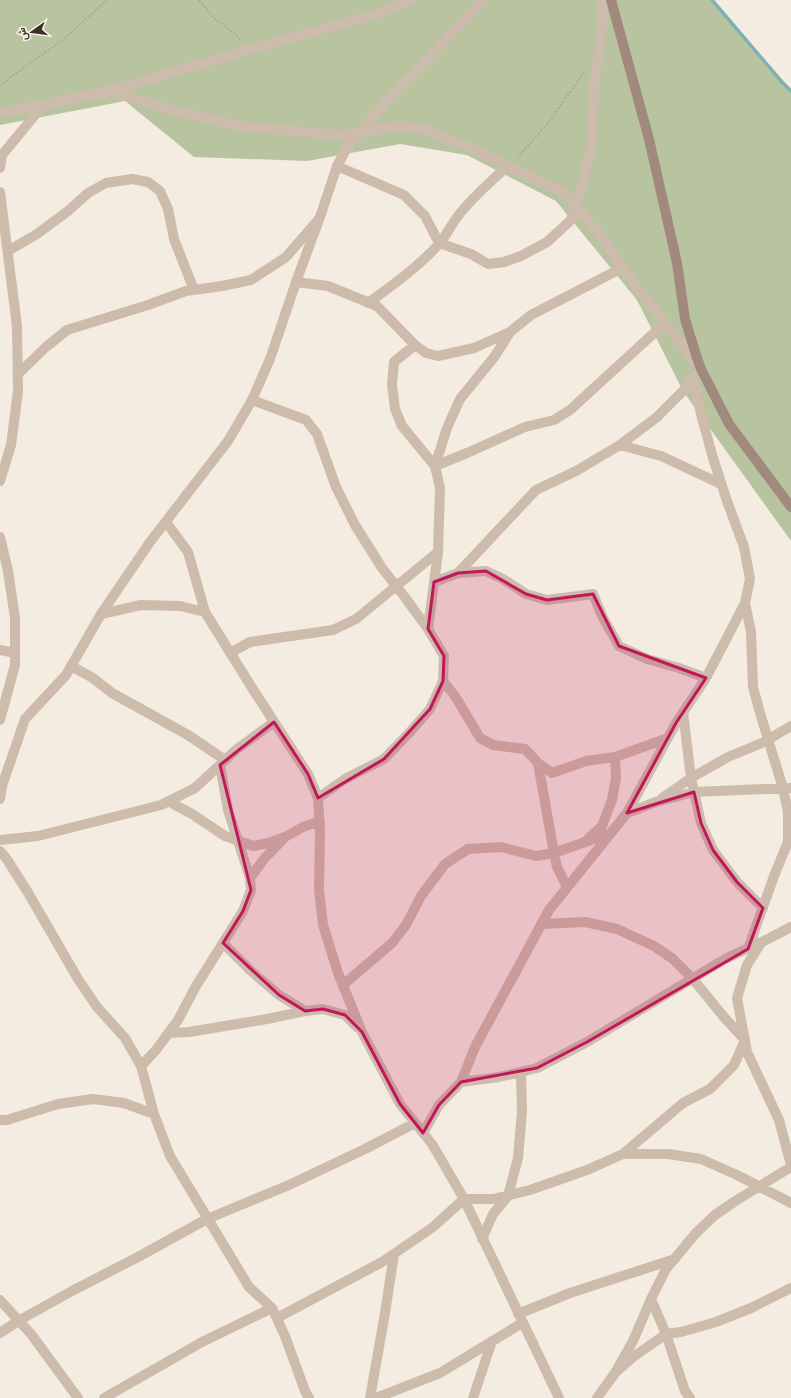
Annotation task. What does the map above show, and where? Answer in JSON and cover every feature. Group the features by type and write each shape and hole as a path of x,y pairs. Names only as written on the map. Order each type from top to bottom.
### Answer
{"main road":[{"path":"612,2 649,139 677,263 685,319 701,369 729,424 791,508"}],"street":[{"path":"0,113 109,91 373,15 413,0"},
{"path":"0,799 2,786 25,720 66,675 101,614 150,542 228,442 252,400 270,359 337,166 348,146 382,107 484,0"},
{"path":"337,166 404,195 425,216 440,243 471,254 488,264 504,262 521,256 547,242 571,220 576,207 591,148 596,79 603,20 603,0"},
{"path":"109,91 168,109 240,126 339,135 359,134 397,126 424,129 473,149 505,169 562,192 598,232 622,268 701,369 684,391 657,417 620,445 576,471 536,490 458,572"},
{"path":"0,168 2,155 44,104"},
{"path":"368,303 400,281 440,243 457,216 476,195 505,169"},
{"path":"8,251 38,234 68,211 88,193 106,184 132,179 148,182 160,191 165,203 174,238 194,290"},
{"path":"0,192 17,326 18,374 18,391 11,445 2,468 0,481"},
{"path":"18,374 46,347 67,330 148,305 186,290 222,286 252,280 286,257 320,217"},
{"path":"296,282 328,286 377,306 416,345 426,353 438,356 474,348 510,332 531,315 622,268"},
{"path":"435,466 525,427 554,420 570,410 665,323"},
{"path":"435,466 446,428 460,400 495,356 510,332"},
{"path":"416,345 394,362 392,385 395,409 402,426 435,466 440,488 438,552 428,630"},
{"path":"693,379 702,418 721,484 744,547 750,580 746,603 750,632 753,687 760,713 787,788 788,842 748,949"},
{"path":"252,400 306,420 317,434 336,487 355,525 382,568 428,630 444,656 443,681 430,709 410,732 384,759 345,779 318,798"},
{"path":"620,445 661,456 721,484"},
{"path":"166,522 188,552 205,612 308,774 318,798 320,821 319,890 323,925 343,985 362,1032 400,1104 432,1144 464,1199 559,1398"},
{"path":"0,541 8,571 15,618 16,652 16,665 0,720"},
{"path":"230,653 250,642 333,630 356,619 438,552"},
{"path":"434,582 458,572 486,571 503,579 526,594 547,600 593,594 603,618 619,646 647,659 679,668 706,678"},
{"path":"423,1133 439,1105 461,1082 475,1047 549,910 627,813 683,712 706,678 746,603"},
{"path":"101,614 141,605 180,606 205,612"},
{"path":"0,650 16,652"},
{"path":"71,666 93,678 112,693 188,735 222,763 228,810 250,878 251,890 243,911 196,986 178,1020 156,1050 141,1066"},
{"path":"443,681 455,696 480,738 494,745 525,749 538,763 552,773 586,761 615,757 668,738"},
{"path":"683,712 691,778 701,823 713,850 737,882 763,908"},
{"path":"0,840 38,836 161,805 195,788 237,749 274,722"},
{"path":"656,802 691,778 728,757 769,739 791,726"},
{"path":"583,844 602,826 612,800 616,778 615,757"},
{"path":"538,763 557,867 567,887"},
{"path":"627,813 656,802 694,792 787,788"},
{"path":"168,801 192,814 225,836 253,846 268,843 320,821"},
{"path":"343,985 392,943 406,925 421,896 445,864 468,849 501,847 536,856 583,844 609,834"},
{"path":"250,878 264,859 285,836"},
{"path":"0,851 27,891 78,979 97,1007 125,1038 141,1066 154,1114 170,1156 249,1287 272,1308 285,1336 309,1398"},
{"path":"541,924 585,922 617,929 654,946 672,959 693,979 745,1040"},
{"path":"461,1082 499,1077 537,1068 587,1042 725,960 791,927"},
{"path":"223,943 251,971 280,995 305,1011"},
{"path":"597,1398 615,1373 633,1341 666,1269 696,1233 715,1215 791,1166 779,1120 747,1052 737,998 747,965 761,943"},
{"path":"169,1033 189,1032 323,1009 345,1015 362,1032"},
{"path":"277,1318 382,1262 433,1227 464,1199 492,1199 530,1190 587,1170 623,1154 683,1103 710,1089 734,1065 745,1040"},
{"path":"482,1239 493,1214 508,1196 518,1158 522,1111 521,1072"},
{"path":"0,1120 8,1120 58,1104 93,1099 124,1103 154,1114"},
{"path":"0,1333 18,1321 207,1219 289,1185 365,1149 415,1123"},
{"path":"623,1154 668,1154 701,1159 759,1186 791,1203"},
{"path":"370,1398 394,1254"},
{"path":"376,1398 440,1373 492,1341 520,1318 570,1293 675,1259"},
{"path":"615,1373 633,1357 666,1334 681,1332 716,1322 751,1308 791,1288"},
{"path":"651,1299 666,1334 685,1392 690,1398"},
{"path":"0,1300 31,1334 78,1398"},
{"path":"104,1398 202,1342 272,1308"},
{"path":"473,1398 492,1341"}],"path":[{"path":"0,86 64,39 107,0"},
{"path":"199,0 214,18 233,32 248,50"},
{"path":"505,169 549,122 587,68"}],"highlighted area":[{"path":"486,571 526,594 547,600 593,594 619,646 706,678 676,723 627,813 694,792 701,823 713,850 737,882 763,908 748,949 587,1042 537,1068 461,1082 439,1105 423,1133 400,1104 362,1032 345,1015 323,1009 305,1011 279,995 223,943 243,911 251,890 220,765 274,722 308,774 318,798 384,759 430,709 443,681 444,656 428,629 434,582 458,573"}],"green space":[{"path":"0,0 710,0 738,32 744,36 791,92 791,541 683,391 637,300 556,201 467,155 400,144 307,161 194,157 125,101 0,125"}],"waterway":[{"path":"712,0 791,91"}]}
